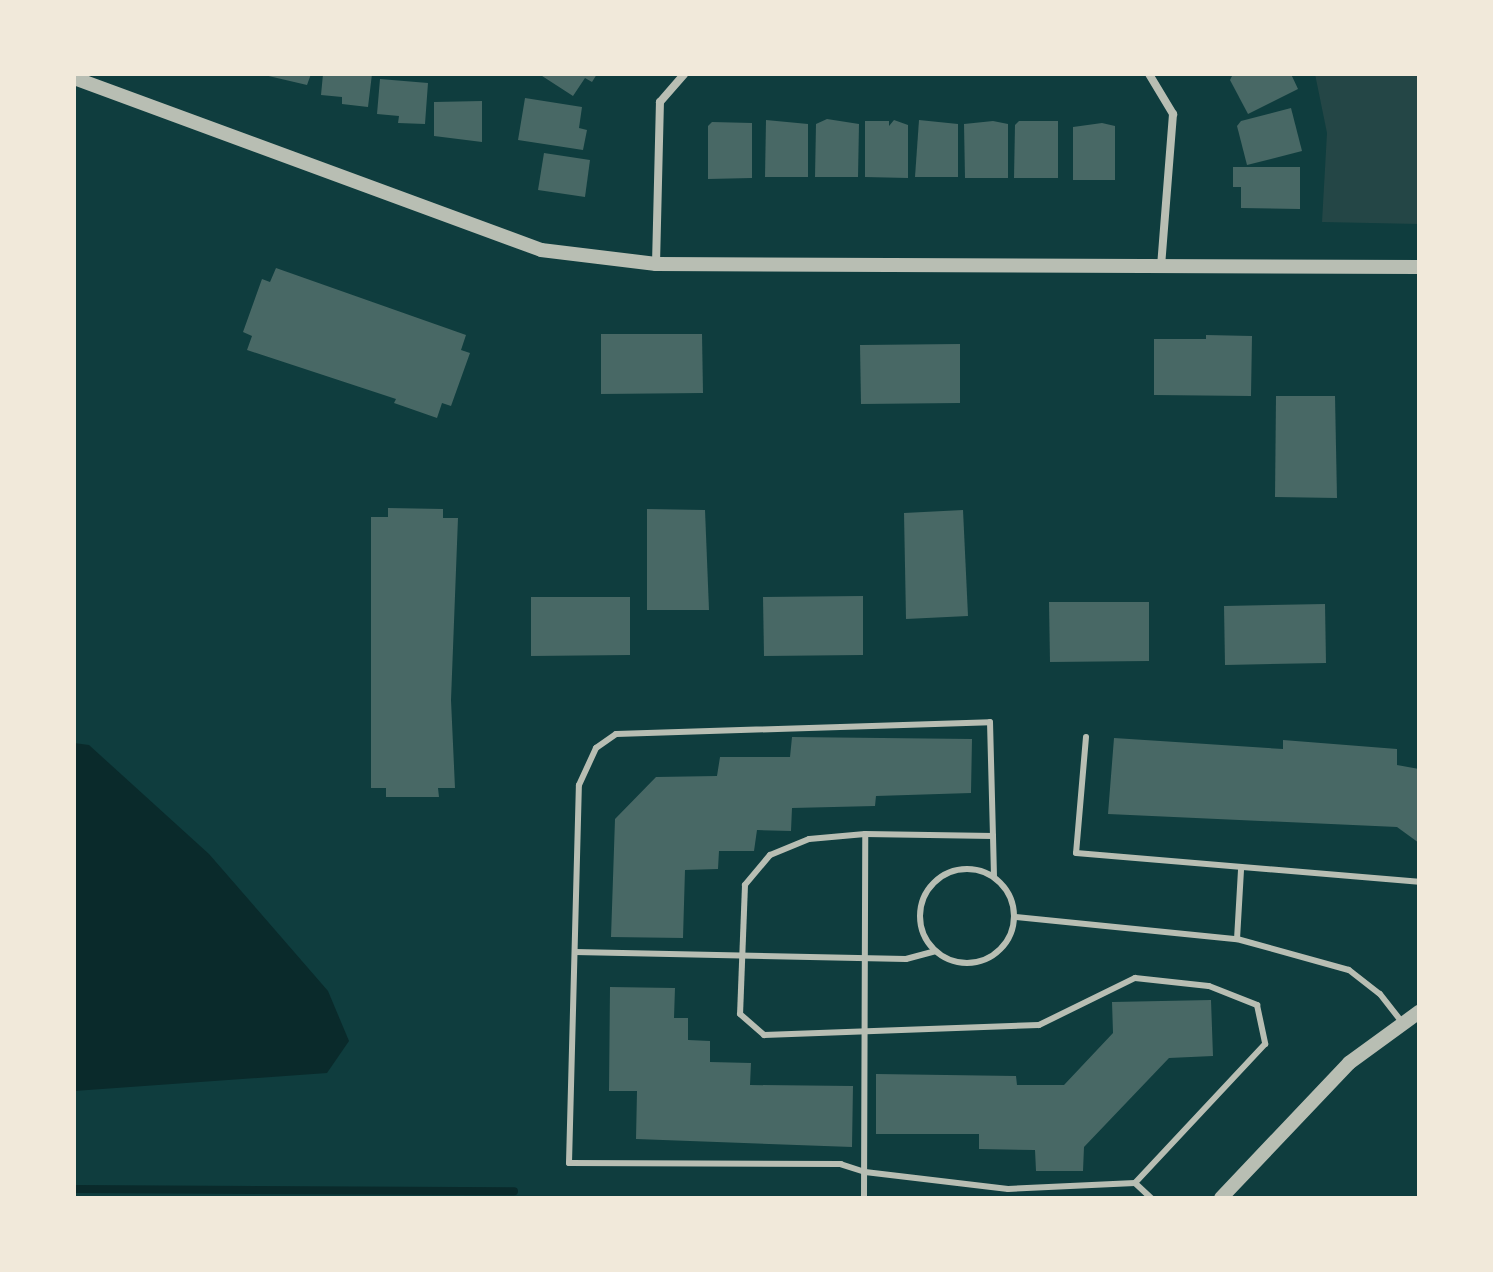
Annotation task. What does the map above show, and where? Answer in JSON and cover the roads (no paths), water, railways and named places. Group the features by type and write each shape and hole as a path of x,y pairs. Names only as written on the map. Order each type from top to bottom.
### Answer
{"street":[{"path":"656,264 660,102 684,74"},
{"path":"1149,74 1173,114 1161,266"},
{"path":"74,78 541,250 656,264 1419,267"},
{"path":"1221,1198 1349,1063 1419,1012"}],"lane":[{"path":"993,836 865,834 809,839 770,855 745,885 740,1014 752,1030 764,1035 864,1035 1039,1025 1135,978 1209,986 1257,1005 1265,1044 1135,1183 1008,1189 865,1172 841,1164 569,1163 579,785 596,748 616,734 990,722 993,836 994,877"},
{"path":"1086,737 1076,853 1241,870 1419,882"},
{"path":"864,1198 865,834"},
{"path":"575,952 906,959 935,951 963,963 993,956 1004,945 1015,917 1005,888 994,877 964,869 935,881 926,893 921,924 935,951"},
{"path":"1237,939 1241,870"},
{"path":"1015,917 1237,939 1349,970 1380,994 1404,1024"},
{"path":"1135,1183 1151,1198"},
{"path":"1005,1198 1008,1189"}],"waterway":[{"path":"74,1189 514,1191"}]}
